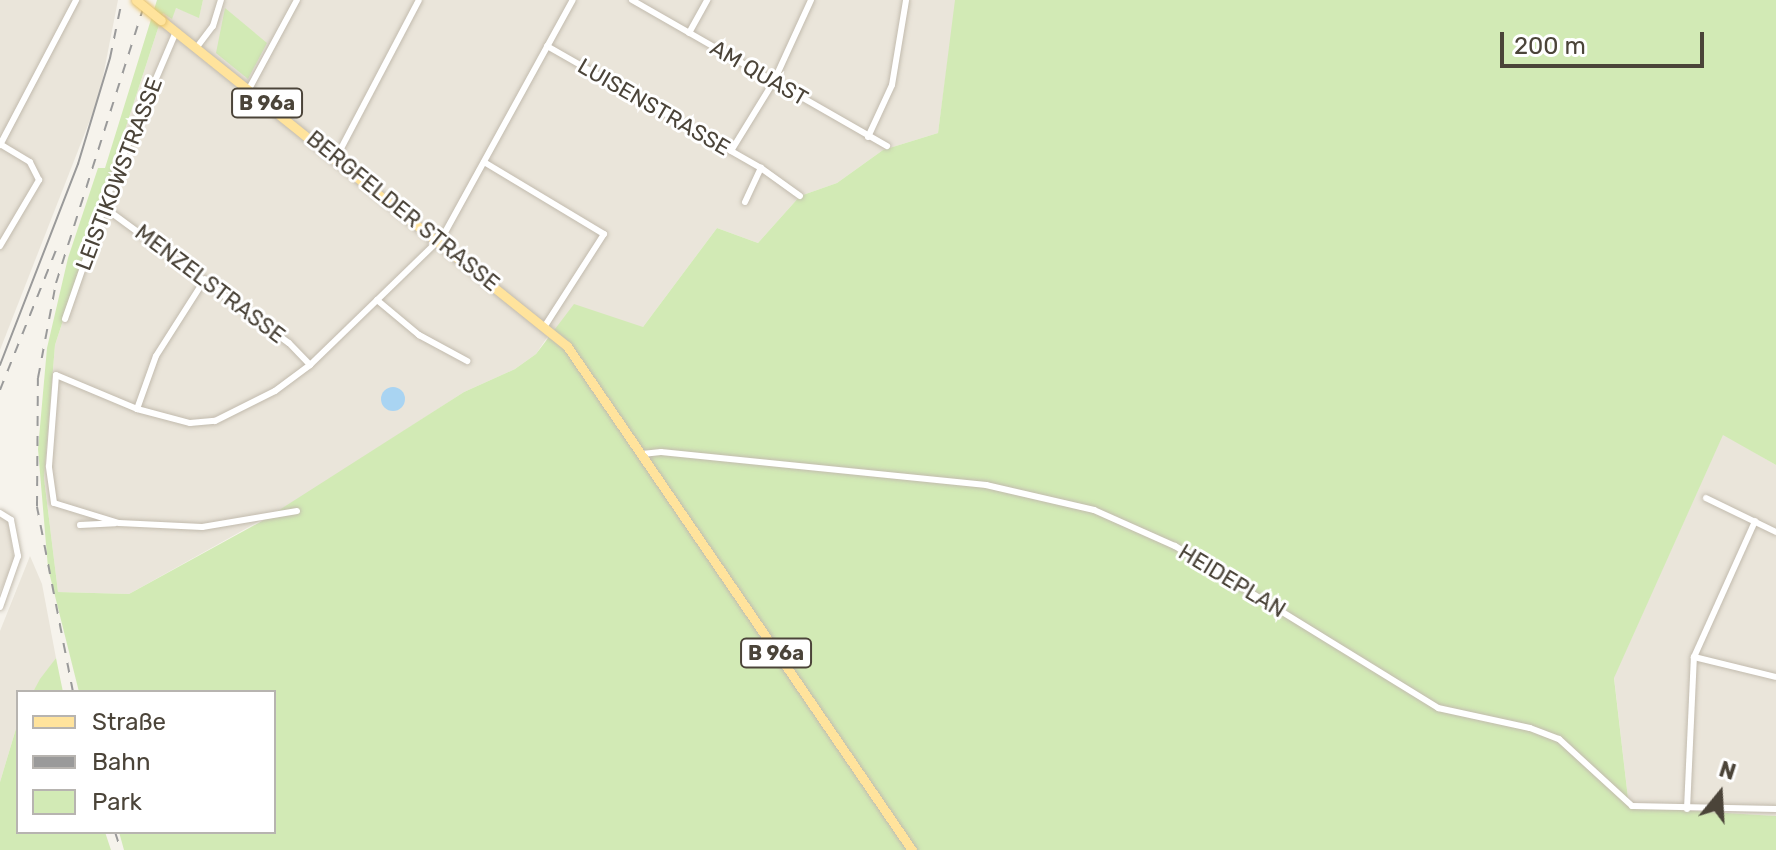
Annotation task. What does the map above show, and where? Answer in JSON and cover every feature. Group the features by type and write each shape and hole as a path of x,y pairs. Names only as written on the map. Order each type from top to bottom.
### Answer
{"main road":[{"name":"BERGFELDER STRASSE","path":"136,0 545,326 567,346 642,454"},
{"name":"B 96a","path":"642,454 912,850"}],"street":[{"path":"0,246 39,180 30,162 0,144 76,0"},
{"path":"197,47 213,26 221,0"},
{"path":"249,89 297,0"},
{"path":"336,158 419,0"},
{"path":"119,523 54,503 49,445 56,375 137,409 190,423 215,421 275,391 310,365 439,241 573,0"},
{"name":"AM QUAST","path":"632,0 887,146"},
{"path":"689,33 707,0"},
{"path":"731,151 774,81 811,0"},
{"path":"868,137 892,85 906,0"},
{"name":"LEISTIKOWSTRASSE","path":"65,319 149,88 176,32"},
{"name":"LUISENSTRASSE","path":"547,46 761,168 800,196"},
{"path":"484,162 604,234 545,326"},
{"path":"745,202 761,168"},
{"name":"MENZELSTRASSE","path":"105,208 289,343 310,365"},
{"path":"137,409 156,356 205,279"},
{"path":"377,300 419,335 467,361"},
{"name":"HEIDEPLAN","path":"642,454 661,452 986,485 1094,510 1175,546 1438,708 1530,728 1559,739 1632,806 1776,809"},
{"path":"1706,498 1776,532"},
{"path":"80,525 119,523 219,527 297,511"},
{"path":"0,513 9,516 18,556 0,607"},
{"path":"1687,809 1694,657 1755,521"},
{"path":"1694,657 1776,677"}],"shaded area":[{"path":"0,0 118,0 99,97 0,350"},
{"path":"203,0 956,0 938,133 883,150 837,183 800,196 758,243 717,228 643,327 550,333 536,354 515,369 464,392 297,500 129,594 58,592 44,478 55,345 163,13 176,8 199,17"},
{"path":"1723,434 1776,465 1776,816 1629,807 1614,677"},
{"path":"0,517 8,522 14,560 0,592"},
{"path":"30,556 42,584 56,658 34,690 16,690 16,729 0,782 0,631"}],"green space":[{"path":"157,0 203,0 199,18 176,8 172,19 163,13 55,345 44,478 58,592 129,594 262,521 464,392 515,369 536,354 574,304 643,327 717,228 758,243 800,196 837,183 883,150 938,133 955,0 1776,0 1776,465 1723,435 1614,678 1629,807 1776,816 1776,850 124,850 120,834 276,834 276,690 78,690 48,568 38,449 47,348 68,258 98,168 105,168"},
{"path":"225,8 267,43 248,79 216,53"},
{"path":"56,658 63,690 34,690"},
{"path":"16,729 16,834 106,834 111,850 0,850 0,782"}],"water":[{"path":"393,387 402,390 405,399 402,408 393,411 384,408 381,399 384,390"}],"tram line":[{"path":"0,365 78,164 110,58"}],"railway":[{"path":"110,58 122,0"},
{"path":"73,690 37,506 38,378 56,283 146,0"},
{"path":"0,390 56,250"},
{"path":"116,834 121,850"}]}
